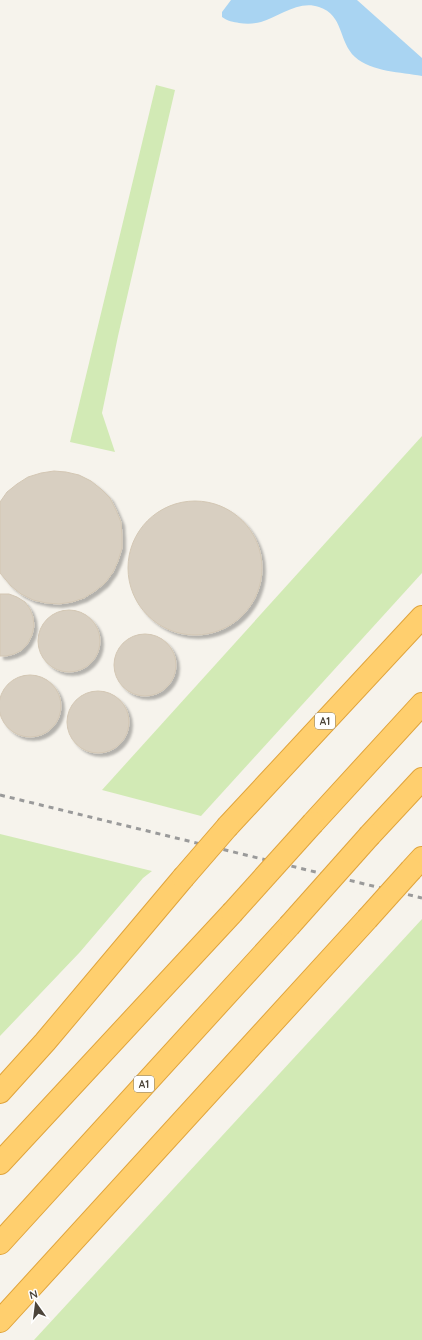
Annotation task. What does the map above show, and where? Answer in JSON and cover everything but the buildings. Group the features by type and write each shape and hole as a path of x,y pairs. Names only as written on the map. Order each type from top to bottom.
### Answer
{"highway":[{"name":"A1","path":"0,1092 46,1042 228,826 422,617"},
{"path":"0,1163 232,913 422,704"},
{"name":"A1","path":"0,1243 422,779"},
{"path":"0,1321 417,864"},
{"name":"A1","path":"0,1079 46,1042"}],"green space":[{"path":"156,85 175,90 118,336 102,413 115,452 70,442"},
{"path":"422,436 422,573 201,816 102,790"},
{"path":"0,834 152,871 143,878 80,952 0,1036"},
{"path":"422,919 422,1340 34,1340"}],"water":[{"path":"231,0 357,0 422,58 422,76 378,69 362,62 350,51 333,16 319,7 311,5 296,7 268,20 244,24 230,21 222,17 222,12"}],"railway":[{"path":"0,795 422,898"}]}
